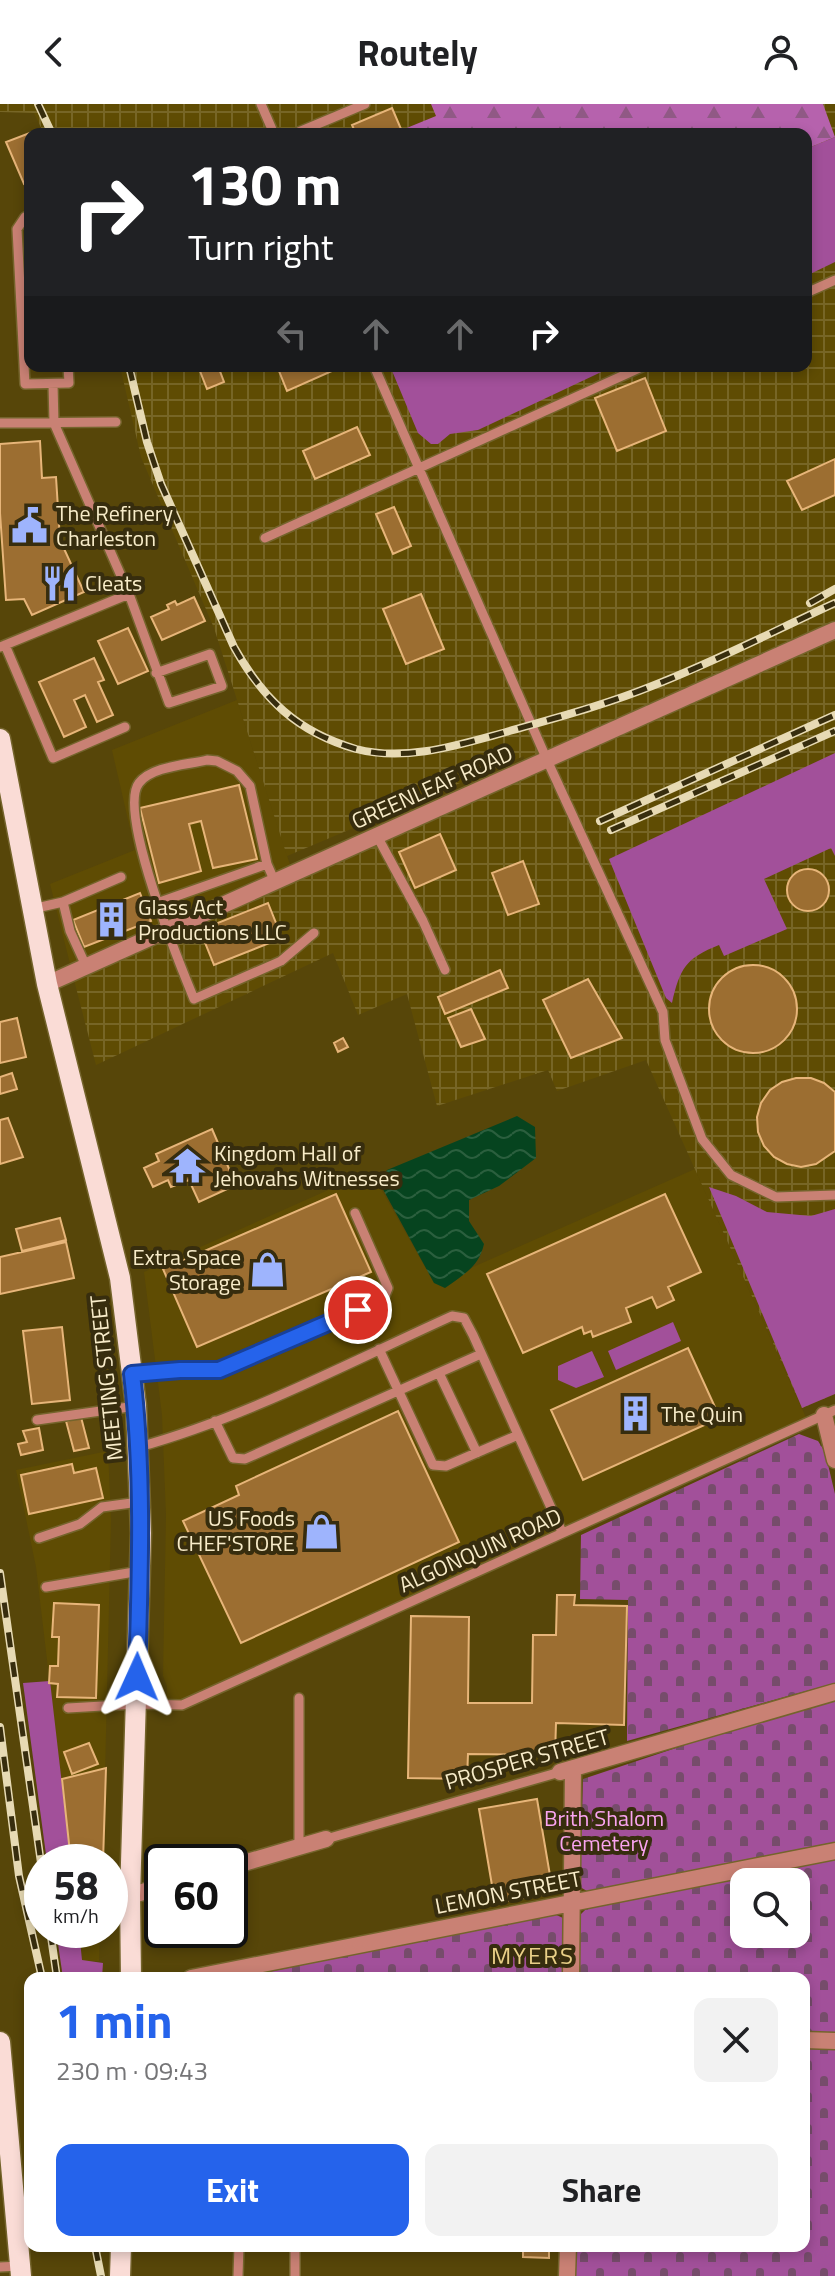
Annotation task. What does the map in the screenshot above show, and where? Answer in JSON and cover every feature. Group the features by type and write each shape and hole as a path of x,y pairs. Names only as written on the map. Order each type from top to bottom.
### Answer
{"main road":[{"name":"MEETING STREET","path":"0,739 47,984 120,1278 136,1406 140,1571 130,1896 131,1972"},
{"path":"0,2042 14,2270"},
{"path":"120,2276 121,2252"}],"street":[{"name":"GREENLEAF ROAD","path":"47,984 835,630"},
{"path":"830,1412 835,1460"},
{"name":"PROSPER STREET","path":"566,1770 835,1692"},
{"path":"566,1770 572,1902 571,1972"},
{"name":"PROSPER STREET","path":"248,1862 326,1839"},
{"name":"LEMON STREET","path":"221,1972 835,1851"},
{"path":"130,1896 144,1892"},
{"path":"810,2040 835,2041"},
{"path":"567,2276 568,2252"}],"lane":[{"path":"261,104 271,128"},
{"path":"308,128 365,104"},
{"path":"24,218 17,229 24,365"},
{"path":"812,290 835,280"},
{"path":"24,372 25,384 69,383 68,372"},
{"path":"377,372 547,760 663,1012 665,1040 702,1139 731,1175 776,1197 835,1195"},
{"path":"265,538 631,372"},
{"path":"53,384 54,423 129,594 156,673 169,703 222,686 210,654 156,673"},
{"path":"0,423 116,422"},
{"path":"125,727 53,758 3,646 129,594"},
{"path":"275,882 267,864 250,786 237,771 217,761 207,760 148,774 138,784 133,796 136,819 157,903 194,999 281,961 314,933"},
{"path":"377,836 423,921 445,970"},
{"path":"157,903 267,864"},
{"path":"31,909 63,902 121,877"},
{"path":"63,902 70,931 86,966"},
{"path":"132,1374 219,1370 384,1298 388,1288 355,1213"},
{"path":"139,1447 176,1437 215,1421 452,1316 464,1318 562,1532"},
{"path":"379,1349 433,1465 446,1466 518,1435"},
{"path":"215,1421 233,1458 245,1459 481,1354"},
{"path":"439,1373 477,1453"},
{"path":"37,1420 136,1406"},
{"name":"ALGONQUIN ROAD","path":"68,1708 182,1705 830,1412"},
{"path":"39,1538 80,1524 102,1507 140,1501"},
{"path":"46,1587 140,1571"},
{"path":"299,1698 299,1847"},
{"name":"PROSPER STREET","path":"326,1839 566,1770"},
{"path":"238,2276 239,2252"},
{"path":"295,2252 295,2276"}],"shaded area":[{"path":"0,104 835,104 835,1394 802,1408 646,1060 557,1091 548,1070 437,1106 407,994 358,1015 333,953 96,1065 72,972 525,775 524,756 287,856 214,628 141,457 121,372 812,372 812,128 41,128 34,113 0,112"},
{"path":"237,700 293,874 72,972 50,884 135,850 112,750"},
{"path":"695,1169 808,1422 182,1705 167,1705 167,1686 163,1676 166,1515 162,1415 144,1272 371,1171 434,1283 445,1288 473,1267"},
{"path":"108,1451 111,1519 103,1844 69,1844 36,1567 16,1470"},
{"path":"81,1948 99,1948 99,1961 82,1961"}],"green space":[{"path":"431,104 823,104 835,137 812,147 812,128 407,128 436,116"},
{"path":"835,137 835,262 812,273 812,147"},
{"path":"393,372 601,372 478,430 450,434 438,444 431,444 418,433"},
{"path":"835,753 835,856 831,848 764,879 787,929 724,956 719,945 699,955 682,973 672,1003 666,998 609,859"},
{"path":"709,1187 736,1196 767,1212 811,1216 835,1209 835,1394 802,1408"},
{"path":"673,1322 681,1341 616,1370 608,1351"},
{"path":"592,1351 604,1377 576,1388 558,1380 558,1366"},
{"path":"799,1434 818,1441 825,1452 835,1494 835,1683 627,1741 628,1600 580,1599 581,1535"},
{"path":"50,1681 69,1844 45,1844 23,1683"},
{"name":"Brith Shalom Cemetery","path":"835,1700 835,1842 587,1891 580,1887 583,1779 748,1724"},
{"path":"835,1857 835,2033 810,2032 810,1972 578,1972 579,1916 589,1906 730,1878 730,1948 810,1948 810,1868 780,1868"},
{"path":"552,1913 563,1918 563,1972 268,1972"},
{"path":"59,1948 81,1948 82,1960 103,1963 102,1972 62,1972"},
{"path":"810,2046 835,2047 835,2276 576,2276 576,2252 810,2252"}],"water":[{"path":"517,1116 535,1127 536,1158 499,1186 469,1200 469,1221 484,1244 482,1252 469,1270 445,1288 434,1283 379,1182 387,1170"}],"building":[{"path":"392,108 401,128 353,128 352,125"},
{"path":"24,135 24,184 6,142"},
{"path":"200,372 220,372 224,382 207,389"},
{"path":"279,372 330,372 287,391"},
{"path":"645,378 666,431 617,451 595,398"},
{"path":"357,427 370,455 315,479 303,451"},
{"name":"The Refinery Charleston","path":"40,441 42,478 56,477 60,540 84,592 32,615 24,599 6,600 0,513 0,444"},
{"path":"835,459 835,495 802,510 787,481"},
{"path":"394,507 411,546 393,554 376,514"},
{"path":"421,594 444,649 406,664 383,609"},
{"path":"194,597 205,621 162,640 151,617 169,609 167,605 175,601 177,605"},
{"path":"128,628 148,671 118,684 98,641"},
{"path":"94,658 104,680 98,682 113,715 97,722 85,695 74,700 86,727 64,737 39,682"},
{"path":"239,785 257,859 213,868 201,821 189,824 201,871 159,883 140,808"},
{"path":"440,834 456,870 415,888 399,852"},
{"path":"523,861 539,904 508,915 492,873"},
{"path":"808,869 823,875 829,890 823,905 808,911 793,905 787,890 793,875"},
{"name":"Glass Act Productions LLC","path":"140,893 151,921 84,947 73,920"},
{"path":"268,903 282,938 214,965 200,930"},
{"path":"744,965 762,965 778,972 790,984 797,1000 797,1018 790,1034 778,1046 762,1053 744,1053 728,1046 716,1034 709,1018 709,1000 716,984 728,972"},
{"path":"500,970 508,988 445,1014 438,997"},
{"path":"588,979 622,1038 571,1058 543,1000"},
{"path":"471,1009 485,1039 461,1047 448,1018"},
{"path":"17,1018 26,1057 0,1063 0,1022"},
{"path":"343,1038 348,1047 338,1052 334,1043"},
{"path":"12,1073 17,1089 0,1094 0,1077"},
{"path":"796,1078 811,1078 835,1092 835,1151 816,1164 801,1167 774,1157 764,1146 758,1132 757,1117 761,1103 770,1090"},
{"path":"8,1118 23,1157 0,1164 0,1120"},
{"name":"Kingdom Hall of Jehovahs Witnesses","path":"212,1129 236,1185 199,1202 189,1180 171,1187 168,1180 153,1187 144,1168 159,1161 156,1154"},
{"name":"Extra Space Storage","path":"336,1194 371,1272 197,1347 163,1269"},
{"path":"665,1194 701,1272 668,1287 674,1300 657,1308 652,1297 626,1308 631,1322 593,1337 591,1331 584,1334 582,1327 523,1353 487,1274"},
{"path":"60,1218 66,1240 22,1251 16,1229"},
{"path":"66,1242 74,1278 0,1294 0,1257"},
{"path":"62,1327 70,1400 32,1404 23,1331"},
{"name":"The Quin","path":"688,1348 720,1418 583,1480 551,1410"},
{"name":"US Foods CHEF'STORE","path":"398,1411 459,1542 241,1643 183,1521 239,1495 236,1486"},
{"path":"81,1417 89,1448 74,1451 66,1421"},
{"path":"39,1428 43,1450 21,1455 18,1444 27,1442 23,1431"},
{"path":"72,1464 74,1473 96,1468 103,1498 29,1514 21,1475"},
{"path":"557,1595 575,1595 574,1605 627,1606 624,1725 556,1723 555,1755 468,1754 467,1779 408,1778 411,1616 469,1617 468,1703 532,1703 533,1635 556,1635"},
{"path":"54,1603 99,1605 96,1698 57,1697 58,1684 49,1683 50,1666 58,1666 59,1637 52,1637"},
{"path":"89,1743 98,1764 72,1774 64,1752"},
{"path":"106,1768 104,1844 69,1844 62,1779"},
{"path":"537,1799 553,1893 495,1903 479,1809"},
{"path":"523,2252 549,2252 549,2258 523,2257"}],"railway":[{"path":"38,104 49,128"},
{"path":"130,372 147,442 161,484 245,666 270,698 299,723 356,749 394,754 432,750 580,711 675,677 835,603"},
{"path":"810,603 835,589"},
{"path":"600,821 835,715"},
{"path":"611,830 835,731"},
{"path":"0,1573 38,1844"},
{"path":"0,1727 19,1876 41,1972"},
{"path":"53,1948 56,1972"},
{"path":"96,2252 101,2276"}],"place":[{"name":"The Refinery Charleston","path":"30,526"},
{"name":"Cleats","path":"59,583"},
{"name":"Glass Act Productions LLC","path":"112,920"},
{"name":"Kingdom Hall of Jehovahs Witnesses","path":"188,1166"},
{"name":"Extra Space Storage","path":"267,1270"},
{"name":"The Quin","path":"635,1414"},
{"name":"US Foods CHEF'STORE","path":"321,1531"}],"district":[{"name":"MYERS","path":"533,1956"}],"route":[{"path":"137,1677 141,1533 139,1447 132,1374 219,1370 358,1310"}]}
